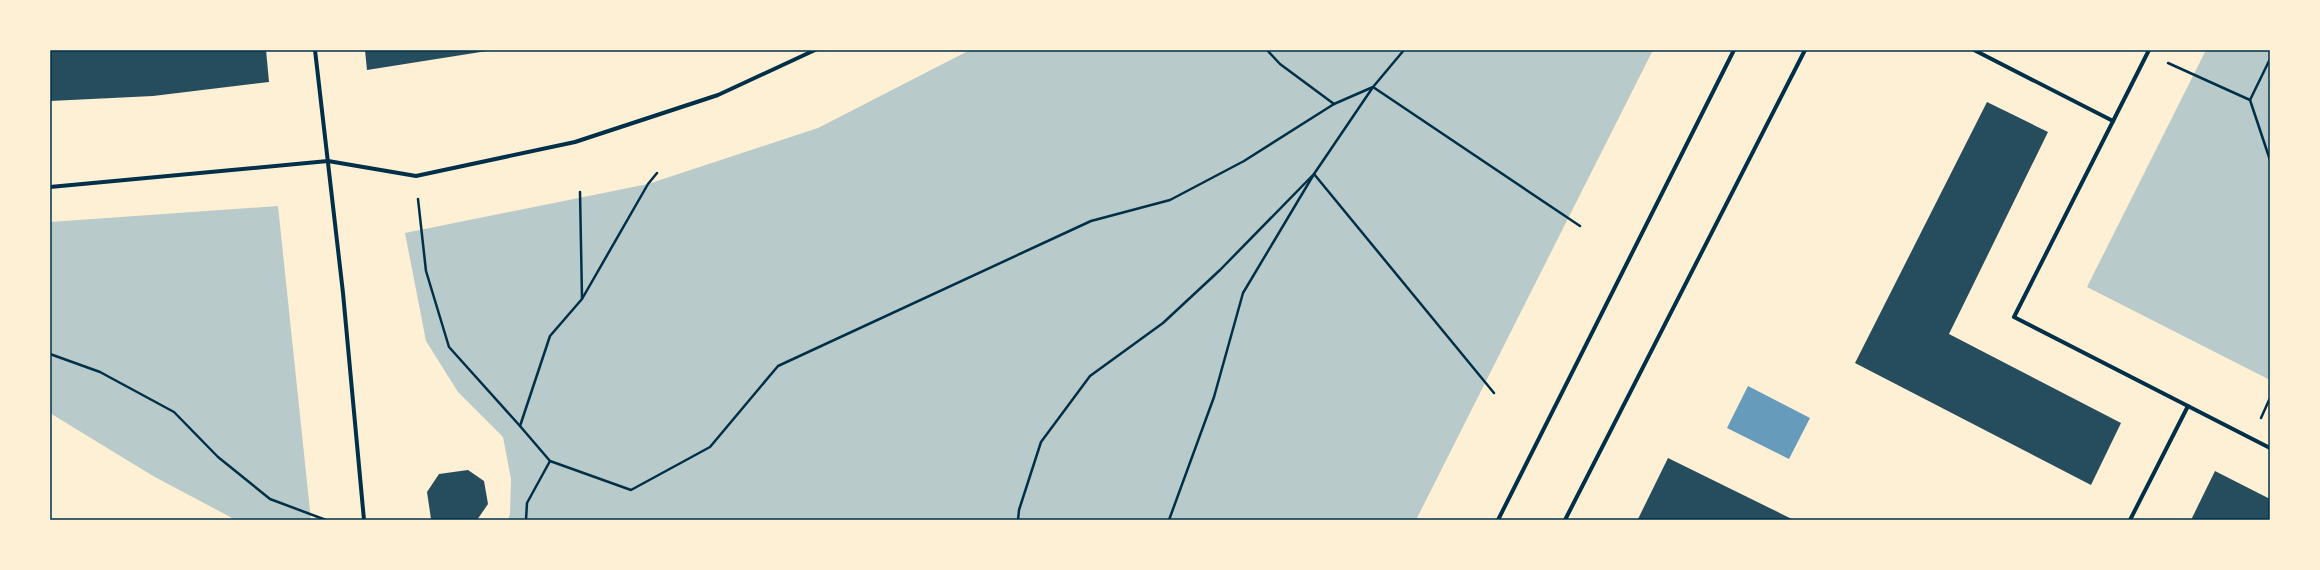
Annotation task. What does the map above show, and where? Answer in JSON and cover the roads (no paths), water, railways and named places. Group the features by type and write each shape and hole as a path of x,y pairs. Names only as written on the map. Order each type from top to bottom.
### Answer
{"street":[{"path":"316,50 343,293 364,520"},
{"path":"50,187 328,161 416,176 575,142 718,95 816,50"},
{"path":"1498,520 1734,50"},
{"path":"1565,520 1805,50"},
{"path":"1974,50 2113,121"},
{"path":"2148,52 2014,317 2270,448"},
{"path":"2130,520 2188,406"}],"water":[{"path":"1748,386 1810,418 1789,459 1727,428"}]}
